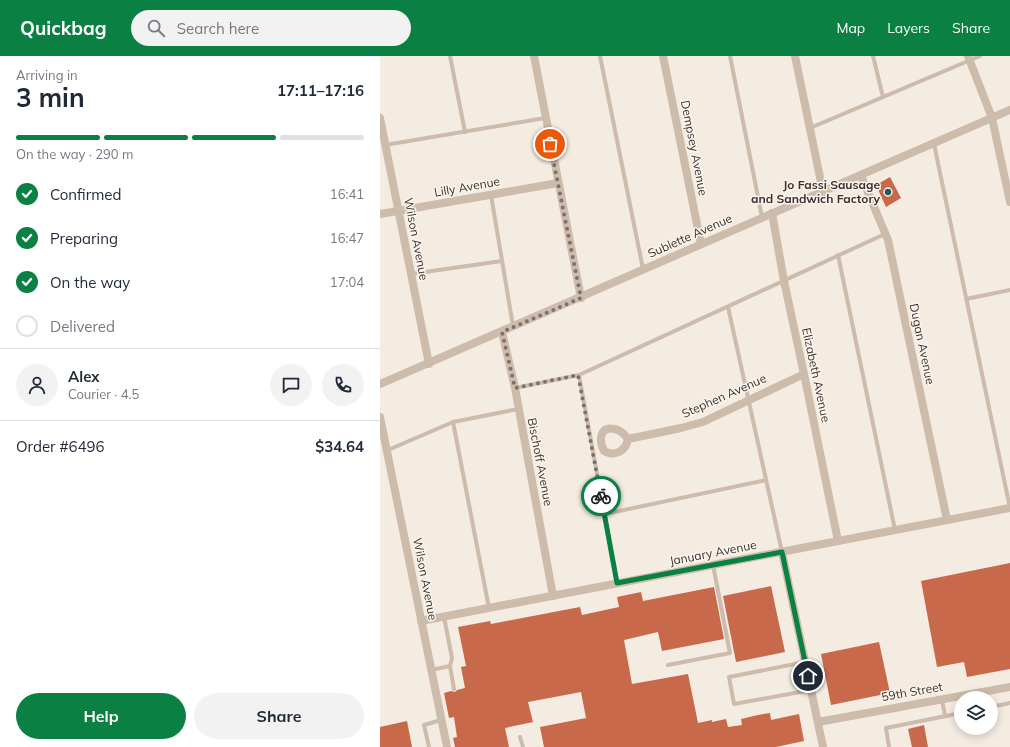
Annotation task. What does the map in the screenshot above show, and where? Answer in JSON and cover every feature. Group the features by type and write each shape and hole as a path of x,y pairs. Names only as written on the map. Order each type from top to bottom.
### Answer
{"street":[{"path":"534,56 581,298"},
{"name":"Dempsey Avenue","path":"663,56 701,244"},
{"path":"795,56 823,192"},
{"path":"968,58 992,118 1010,202"},
{"name":"Sublette Avenue","path":"380,384 581,298 762,217 861,176 1010,110"},
{"name":"Wilson Avenue","path":"380,118 429,364"},
{"name":"Dugan Avenue","path":"861,176 888,240 947,520"},
{"name":"Lilly Avenue","path":"380,214 558,183"},
{"name":"Elizabeth Avenue","path":"772,213 784,281 838,541"},
{"name":"Bischoff Avenue","path":"502,332 515,388 553,596"},
{"name":"Stephen Avenue","path":"628,439 682,428 703,422 748,399 804,374"},
{"name":"Wilson Avenue","path":"380,416 447,747"},
{"name":"January Avenue","path":"421,621 1010,508"},
{"path":"782,552 823,747"},
{"name":"59th Street","path":"996,691 1010,687"},
{"name":"59th Street","path":"818,722 954,698"}],"lane":[{"path":"450,56 465,132"},
{"path":"600,56 644,269"},
{"path":"730,56 762,217"},
{"path":"873,56 883,97"},
{"path":"810,129 968,58 980,56"},
{"path":"385,145 545,118"},
{"path":"934,144 1010,508"},
{"path":"491,195 514,327"},
{"path":"515,388 578,375 885,234"},
{"path":"838,256 895,530"},
{"path":"411,275 502,260"},
{"path":"966,299 1010,290"},
{"path":"728,307 782,552"},
{"path":"578,375 617,583"},
{"path":"388,450 453,422 518,409"},
{"path":"453,422 489,608"},
{"path":"605,514 766,480"},
{"path":"668,665 730,653 713,565"},
{"path":"444,617 452,658 450,666 454,689"},
{"path":"805,662 729,677 734,704 811,690"},
{"path":"431,670 450,666"},
{"path":"942,699 945,716"},
{"path":"998,706 1010,703"},
{"path":"889,747 886,728 954,714"},
{"path":"429,747 424,725 441,720"},
{"path":"520,737 523,747"}],"building":[{"name":"Jo Fassi Sausage and Sandwich Factory","path":"890,177 901,198 886,207 876,185"},
{"path":"1010,563 1010,669 967,677 964,662 937,667 921,581"},
{"path":"771,586 785,652 736,662 723,596"},
{"path":"714,587 724,639 662,651 658,632 624,640 632,684 688,674 698,723 726,719 728,727 742,725 741,719 758,715 770,713 771,720 799,714 804,741 776,747 544,747 540,727 586,718 581,692 528,702 533,722 505,728 509,747 455,747 453,738 457,737 454,717 449,718 444,693 451,691 455,692 465,688 461,667 466,666 458,627 490,621 491,624 580,607 582,615 619,607 617,597 641,592 643,601"},
{"path":"879,642 890,693 831,705 821,654"},
{"path":"407,721 412,747 380,747 380,727"},
{"path":"924,725 928,747 912,747 908,729"}],"way so far":[{"path":"550,144 581,298 502,332 515,388 578,375 601,496"}],"place":[{"name":"Jo Fassi Sausage and Sandwich Factory","path":"888,192"}],"route":[{"path":"601,496 617,583 782,552 808,676"}]}
